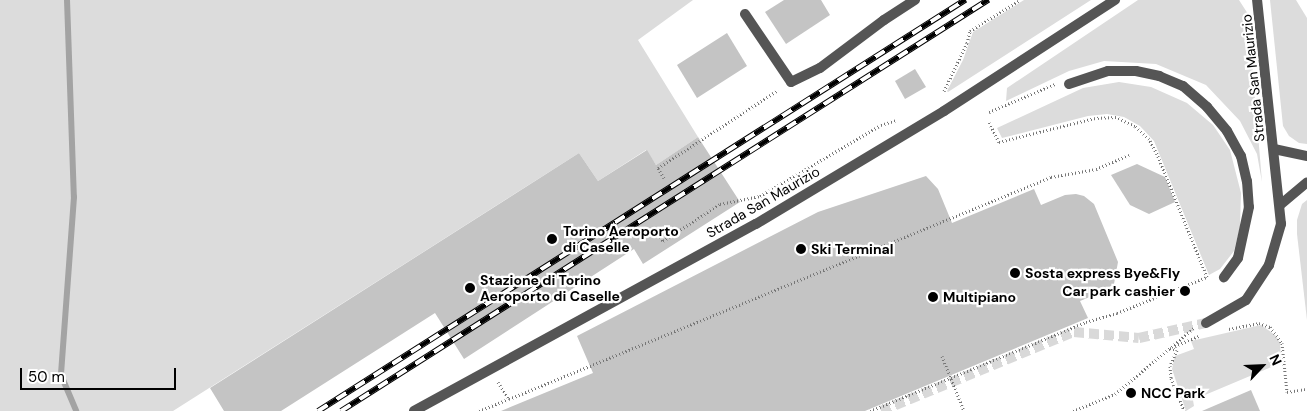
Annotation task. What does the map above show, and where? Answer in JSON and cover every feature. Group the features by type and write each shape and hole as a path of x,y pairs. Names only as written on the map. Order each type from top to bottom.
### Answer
{"street":[{"path":"745,14 791,82 820,68 884,20 915,0"},
{"name":"Strada San Maurizio","path":"414,411 756,224 944,111 1115,0"},
{"name":"Strada San Maurizio","path":"1206,323 1246,300 1269,265 1281,224 1257,2"},
{"path":"1069,84 1108,71 1136,71 1159,76 1183,86 1207,107 1227,131 1241,156 1248,181 1250,207 1238,258 1224,277"},
{"name":"Strada San Maurizio","path":"1274,149 1307,156"},
{"path":"1280,204 1307,182"}],"path":[{"path":"937,96 944,92 967,43 970,31 1020,0"},
{"path":"664,178 658,168 791,82"},
{"path":"988,112 1057,83"},
{"path":"870,411 1086,322 1117,313 1207,277 1157,154 1149,138 1135,126 1116,117 1095,118 999,142 989,122"},
{"path":"654,228 663,241 720,204 760,196 881,125 898,119"},
{"path":"479,411 1051,177 1096,169 1129,155"},
{"path":"1227,330 1259,323 1270,327 1282,344 1287,392 1307,389"},
{"path":"1073,411 1115,394 1196,326"},
{"path":"1184,411 1171,378 1170,366 1177,350 1170,348 1190,338 1208,334"},
{"path":"942,356 964,411"},
{"path":"490,368 509,399"}],"shaded area":[{"path":"0,0 693,0 638,40 698,137 656,165 646,150 598,181 579,153 173,411 0,411"},
{"path":"1024,0 1091,0 948,92 963,60 973,32"},
{"path":"1138,0 1239,0 1248,14 1262,182 1257,154 1240,121 1206,85 1156,64 1104,61 1069,71 1006,101 1007,88"},
{"path":"1270,0 1296,0 1307,18 1307,144 1299,143 1289,136 1283,126"},
{"path":"1119,82 1151,87 1187,103 1213,125 1230,150 1241,193 1240,227 1234,251 1220,269 1209,275 1154,141 1140,126 1124,117 1107,114 1088,116 1002,138 997,128 1083,88"},
{"path":"1307,200 1307,320 1297,220 1302,204"},
{"path":"1261,325 1275,335 1280,343 1281,359 1274,366 1193,400 1194,406 1186,411 1172,369 1175,356 1194,349 1191,341"}],"building":[{"path":"784,0 821,0 830,15 786,44 765,12"},
{"path":"727,33 747,66 697,98 677,65"},
{"path":"915,69 926,87 905,99 895,81"},
{"name":"Stazione di Torino Aeroporto di Caselle","path":"698,137 740,202 643,264 634,249 464,359 435,313 281,411 224,411 210,388 579,153 598,181 647,150 656,165"},
{"path":"1137,164 1165,177 1175,202 1149,214 1130,205 1111,175"},
{"name":"Multipiano","path":"926,176 938,189 952,223 1034,189 1041,205 1065,195 1076,194 1084,196 1094,204 1118,262 1114,284 1102,292 1080,301 1088,318 865,411 501,411 593,373 577,336 818,212"},
{"path":"1251,390 1260,411 1202,411"}],"waterway":[{"path":"67,0 74,197 61,375 76,411"}],"tunnel":[{"path":"881,411 1074,332 1139,338 1206,323"}],"railway":[{"path":"318,411 965,0"},
{"path":"341,411 988,0"}],"place":[{"name":"Torino Aeroporto di Caselle","path":"552,239"},
{"name":"Ski Terminal","path":"801,249"},
{"name":"Sosta express Bye&Fly","path":"1015,273"},
{"name":"Stazione di Torino Aeroporto di Caselle","path":"470,288"},
{"name":"Car park cashier","path":"1185,291"},
{"name":"Multipiano","path":"933,297"},
{"name":"NCC Park","path":"1131,393"}]}
